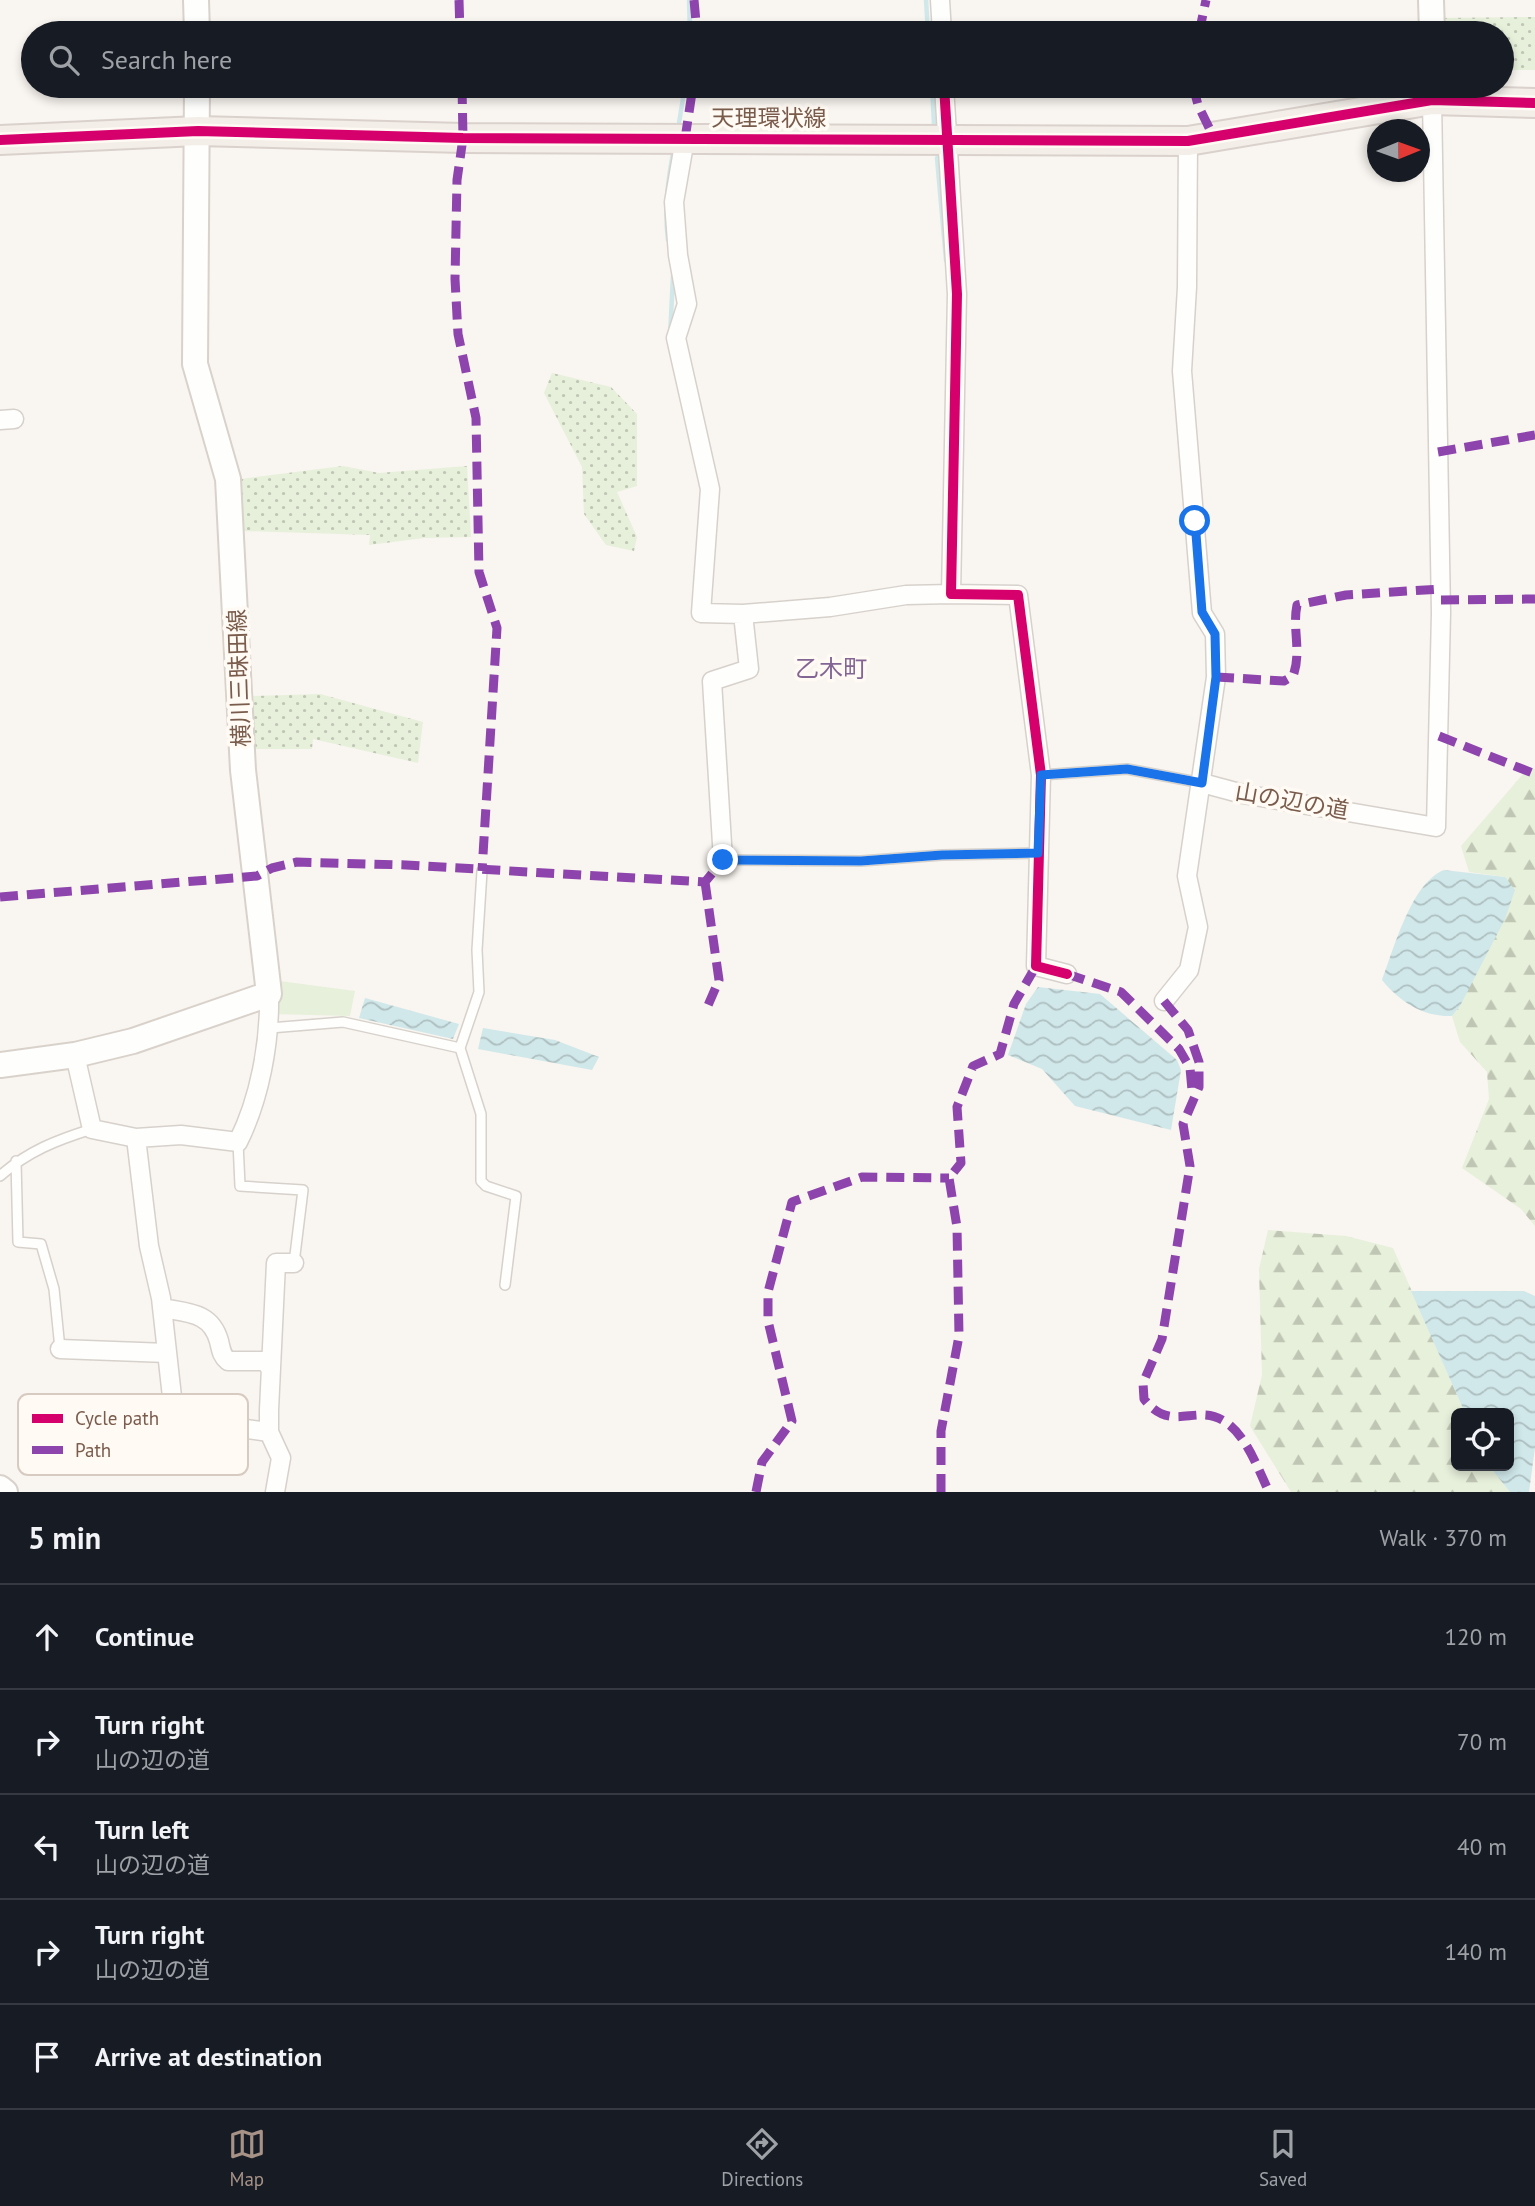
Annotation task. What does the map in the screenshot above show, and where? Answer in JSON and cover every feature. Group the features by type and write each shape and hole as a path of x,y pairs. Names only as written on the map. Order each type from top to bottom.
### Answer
{"main road":[{"path":"196,0 197,21"},
{"path":"1431,0 1432,21"},
{"name":"横川三昧田線","path":"197,98 195,365 228,479 243,770 269,994"},
{"name":"天理環状線","path":"0,140 198,131 463,138 1188,141 1407,98"},
{"name":"天理環状線","path":"1484,98 1535,103"},
{"path":"0,1065 75,1055 133,1041 269,994"},
{"path":"0,1488 5,1492"}],"street":[{"path":"940,0 941,21"},
{"path":"945,98 957,295 951,594"},
{"name":"山の辺の道","path":"1202,783 1243,794 1436,827 1441,613 1432,98"},
{"path":"685,139 674,202 678,255 687,304 676,338 710,489 701,612 743,614 830,607 905,595 1018,595 1041,775 1036,966 1067,974"},
{"path":"1164,1000 1189,970 1198,927 1187,876 1216,677 1215,634 1202,612 1182,371 1188,287 1188,141"},
{"path":"723,860 711,691 712,681 749,669 743,614"},
{"path":"75,1055 92,1129 136,1138 181,1135 238,1142 248,1122 270,1028 269,994"},
{"path":"136,1138 149,1246 162,1308 172,1394"},
{"path":"275,1492 281,1458 269,1432 276,1263 295,1263"},
{"path":"162,1308 203,1316 215,1328 223,1357 228,1361 265,1361 271,1369"},
{"path":"60,1349 167,1353"},
{"path":"248,1429 269,1432"}],"lane":[{"name":"山の辺の道","path":"1041,775 1127,769 1202,783"},
{"path":"723,860 861,861 942,855 1038,853"},
{"path":"482,871 479,992 460,1048 481,1114 481,1181 486,1186 516,1196 505,1285"},
{"path":"270,1028 343,1022 460,1048"},
{"path":"0,1176 16,1161 54,1141 92,1129"},
{"path":"238,1142 240,1185 303,1190 295,1263"},
{"path":"16,1161 18,1242 41,1244 54,1289 60,1349"}],"green space":[{"path":"1535,17 1535,70 1514,70 1514,21 1442,21 1442,18"},
{"path":"552,373 611,387 637,414 637,486 617,492 637,537 634,551 606,545 584,514 582,467 544,393"},
{"path":"343,466 379,473 467,466 471,537 424,538 369,545 370,535 243,531 241,479"},
{"path":"320,694 423,722 418,763 313,739 312,749 255,749 251,696"},
{"path":"1529,767 1535,769 1535,1226 1521,1209 1462,1168 1489,1099 1487,1072 1460,1042 1452,1016 1460,1006 1505,877 1469,872 1461,846"},
{"path":"272,980 355,991 350,1016 272,1014"},
{"path":"1268,1230 1346,1236 1393,1248 1463,1408 1451,1408 1451,1471 1493,1471 1510,1492 1291,1492 1250,1426 1262,1375 1259,1269"}],"water":[{"path":"1444,870 1505,877 1515,890 1505,919 1460,1006 1452,1016 1431,1014 1413,1007 1396,995 1382,980 1413,902 1432,877"},
{"path":"1038,987 1100,994 1177,1060 1181,1070 1171,1130 1075,1106 1042,1069 1008,1055 1026,1004"},
{"path":"365,998 459,1024 453,1039 359,1018"},
{"path":"483,1028 555,1040 599,1057 592,1070 478,1049"},
{"path":"1411,1291 1524,1291 1535,1296 1535,1448 1529,1492 1510,1492 1493,1471 1514,1471 1514,1408 1463,1408"}],"waterway":[{"path":"689,0 690,21"},
{"path":"926,0 927,21"},
{"path":"678,129 683,98"},
{"path":"933,98 934,124"},
{"path":"668,240 667,194 674,148"},
{"path":"937,158 946,260"},
{"path":"670,337 673,276"}],"marked path":[{"path":"459,0 460,21"},
{"path":"694,0 696,21"},
{"path":"1202,21 1206,0"},
{"path":"462,98 463,138 457,180 455,279 458,334 476,418 479,572 497,628 482,871"},
{"path":"685,139 691,98"},
{"path":"1196,98 1214,138"},
{"path":"1438,452 1535,435"},
{"path":"1216,677 1284,681 1293,676 1297,658 1297,605 1346,595 1440,589"},
{"path":"1441,600 1535,599"},
{"path":"1439,736 1535,774"},
{"path":"0,897 257,876 272,868 297,862 406,865 705,882 723,860"},
{"path":"705,882 719,980 706,1010"},
{"path":"941,1492 941,1431 959,1336 957,1227 949,1178 961,1163 957,1107 973,1066 1000,1054 1014,1004 1036,966"},
{"path":"1067,974 1121,992 1179,1049 1190,1068 1192,1090"},
{"path":"1164,1001 1188,1030 1199,1062 1199,1087 1183,1124 1190,1166 1162,1339 1143,1383 1144,1399 1165,1415 1205,1415 1227,1423 1246,1445 1269,1492"},
{"path":"756,1492 762,1462 792,1421 768,1321 768,1292 792,1202 862,1177 949,1178"}],"cycle path":[{"path":"945,98 957,294 951,594 1018,595 1041,775 1036,966 1067,974"},
{"path":"0,140 198,131 463,138 1188,141 1432,100 1535,103"}],"district":[{"name":"乙木町","path":"831,669"}],"route":[{"path":"723,860 861,861 942,855 1038,853 1041,775 1127,769 1176,776 1202,783 1216,677 1215,634 1202,612 1195,521"}]}
